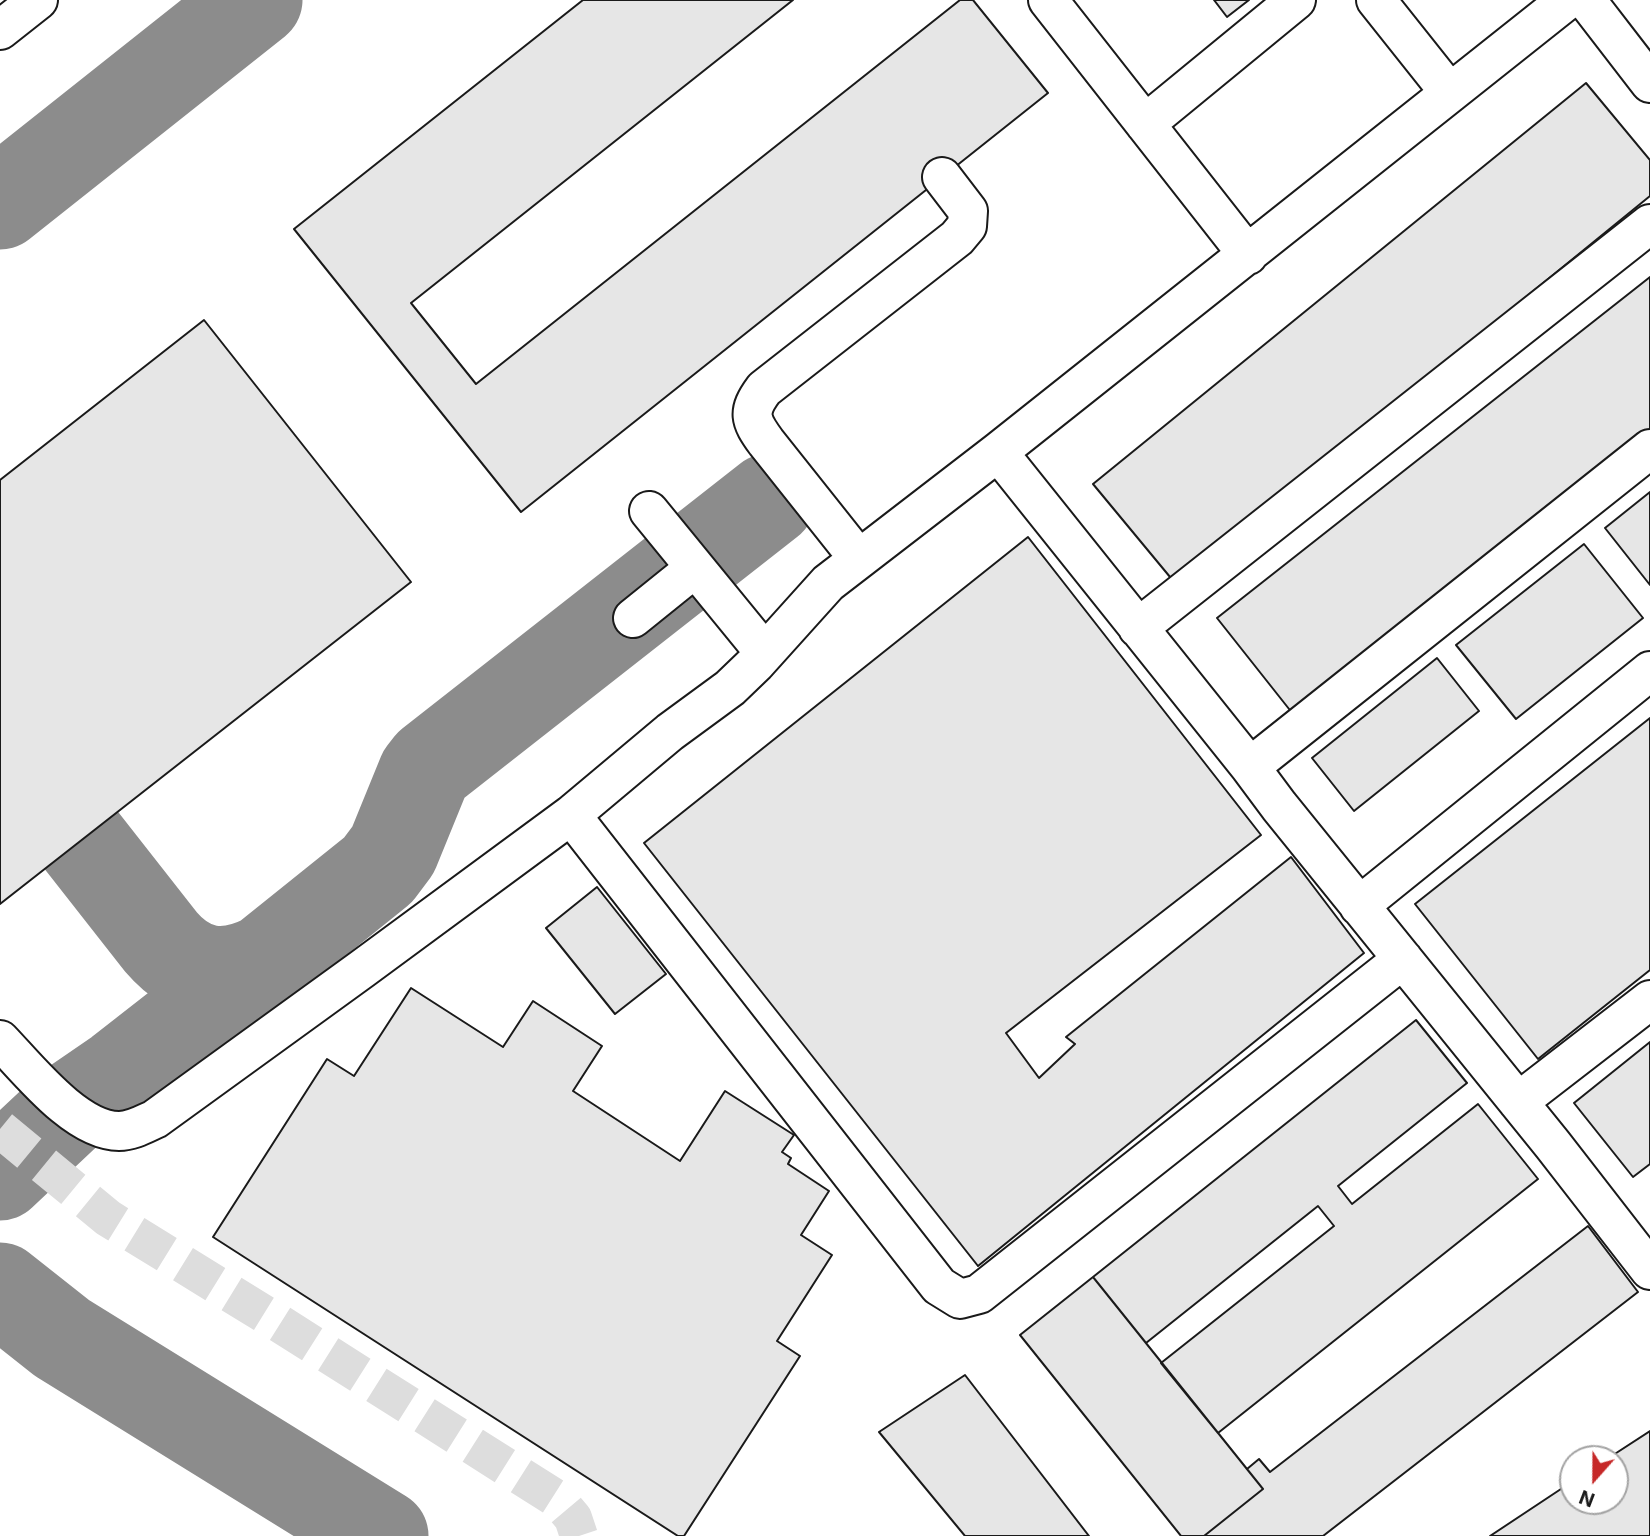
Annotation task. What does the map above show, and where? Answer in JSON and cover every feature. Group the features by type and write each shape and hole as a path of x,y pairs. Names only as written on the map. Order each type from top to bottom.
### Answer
{"lane":[{"path":"0,30 38,0"},
{"path":"1048,0 1248,255"},
{"path":"1145,124 1296,0"},
{"path":"1376,0 1450,93"},
{"path":"0,1040 59,1101 90,1124 119,1131 141,1126 155,1118 571,815 670,733 730,688 828,583 1248,255 1567,0"},
{"path":"1586,0 1650,83"},
{"path":"859,559 766,442 755,427 752,414 756,400 764,389 957,238 967,226 968,211 942,177"},
{"path":"1139,628 1650,224"},
{"path":"1250,767 1650,449"},
{"path":"998,452 1650,1270"},
{"path":"649,512 765,653"},
{"path":"633,618 695,568"},
{"path":"1359,906 1650,671"},
{"path":"571,815 939,1286 960,1299 979,1294 1403,959"},
{"path":"1518,1102 1650,1000"}],"building":[{"path":"583,0 793,0 411,303 476,384 960,0 973,0 1048,93 521,512 294,229"},
{"path":"1214,0 1249,0 1227,17"},
{"path":"1586,83 1650,160 1650,196 1175,583 1093,484"},
{"path":"1650,277 1650,432 1293,714 1217,618"},
{"path":"204,320 411,582 0,904 0,480"},
{"path":"1650,492 1650,585 1605,528"},
{"path":"1028,537 1261,835 1006,1033 1039,1078 1075,1044 1066,1037 1291,857 1364,953 978,1266 644,843"},
{"path":"1584,544 1643,618 1516,719 1456,645"},
{"path":"1437,658 1479,711 1354,811 1312,758"},
{"path":"1650,718 1650,970 1538,1059 1415,904"},
{"path":"597,887 666,974 615,1014 546,928"},
{"path":"411,988 503,1047 533,1001 602,1046 573,1091 680,1161 725,1091 794,1135 782,1152 791,1158 788,1164 829,1191 801,1235 832,1255 777,1341 800,1356 684,1536 678,1536 213,1237 327,1059 354,1076"},
{"path":"1416,1020 1467,1083 1338,1186 1352,1204 1478,1104 1538,1179 1218,1433 1161,1363 1334,1226 1318,1206 1146,1343 1093,1277"},
{"path":"1650,1042 1650,1164 1633,1177 1574,1103"},
{"path":"1588,1226 1638,1292 1323,1536 1204,1536 1263,1489 1247,1469 1259,1459 1270,1472"},
{"path":"1093,1277 1263,1489 1204,1536 1181,1536 1020,1335"},
{"path":"965,1375 1089,1536 965,1536 879,1432"},
{"path":"1650,1431 1650,1536 1490,1536 1559,1490 1559,1515 1629,1515 1628,1445"}],"taxiway":[{"path":"0,203 256,0"},
{"path":"0,1174 69,1109 120,1074 378,870 393,850 424,774 431,765 769,500"},
{"path":"81,840 161,942 184,962 210,972 223,972 237,971 266,960"},
{"path":"0,1289 62,1338 382,1536"}],"tunnel":[{"path":"0,1129 108,1218 557,1499 573,1518 579,1536"}]}
